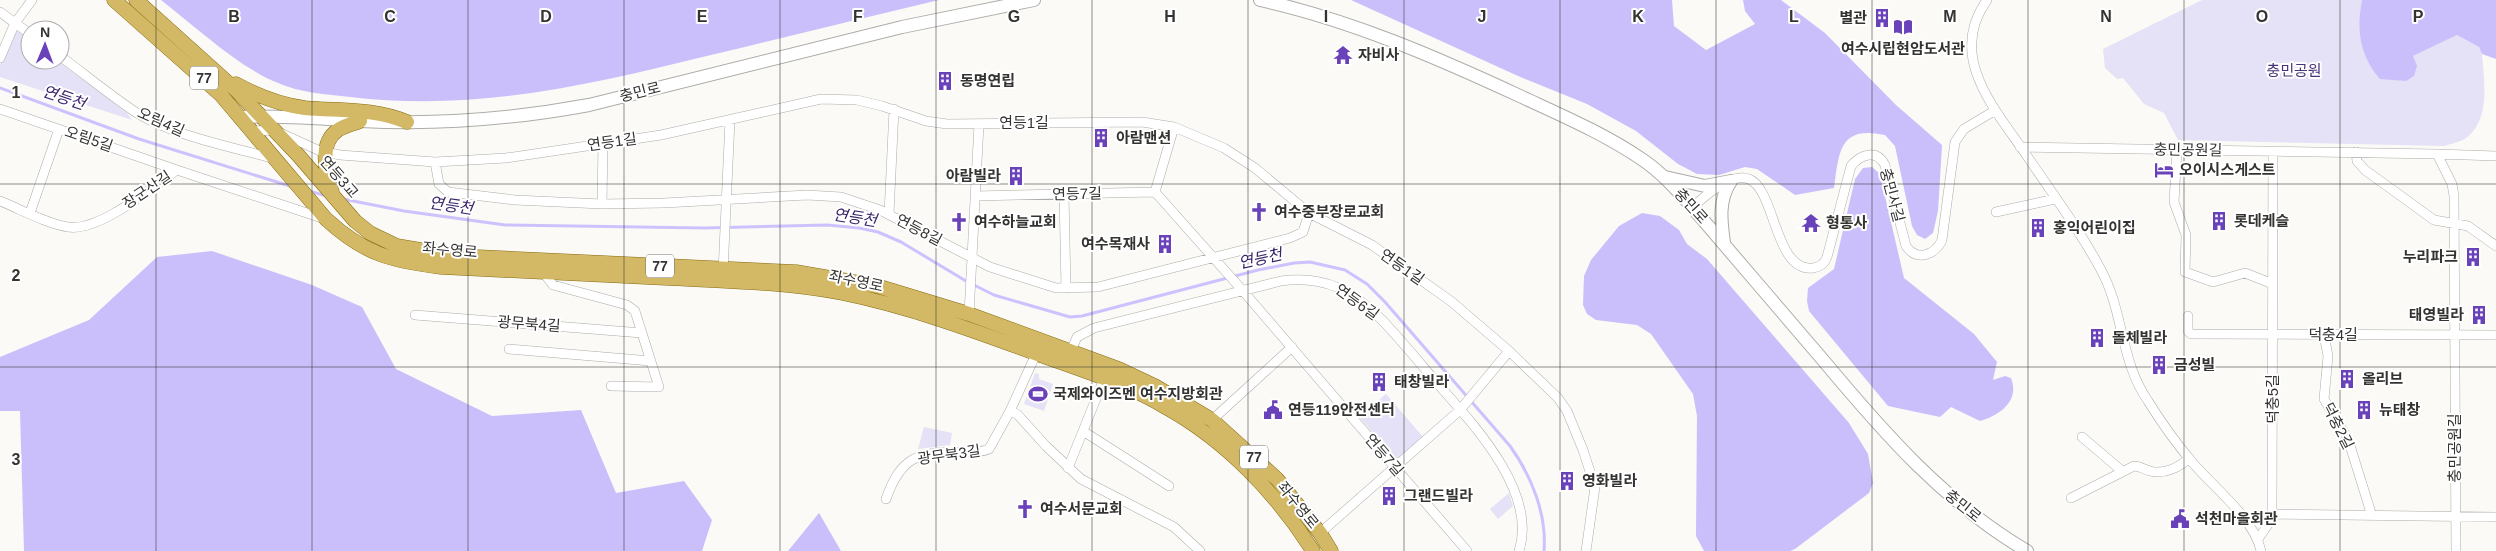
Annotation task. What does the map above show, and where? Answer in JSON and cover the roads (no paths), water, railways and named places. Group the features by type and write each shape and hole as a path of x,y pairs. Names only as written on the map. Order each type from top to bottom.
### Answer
{"main road":[{"name":"77","path":"114,0 204,79 252,131 326,219"},
{"name":"77","path":"136,0 224,79 274,130"},
{"path":"224,79 249,91 302,107 378,112 407,122"},
{"path":"294,181 295,173 302,172 332,204 338,201 326,158 331,136 338,130 360,121"},
{"name":"연등3교","path":"274,130 298,155 354,221"},
{"name":"좌수영로","path":"326,219 345,236 363,248 399,260 441,267 543,272 722,275 796,272 843,279 969,311 1155,386 1212,420 1276,479 1320,533 1331,551"},
{"name":"좌수영로","path":"354,221 370,233 397,246 457,256 722,275 878,301 939,320 1104,379 1167,407 1220,445 1267,491 1313,551"},
{"path":"1076,353 1077,369"}],"street":[{"path":"0,58 15,23 32,0"},
{"name":"충민로","path":"239,117 260,116 407,122 514,117 589,105 902,28 1034,0"},
{"name":"충민로","path":"1260,0 1313,13 1355,27 1477,76 1604,136 1643,160 1665,178 1692,207 1908,458 1965,508 2007,540 2027,551"},
{"path":"1987,0 1975,24 1972,55 1980,84 1994,111 2020,146 2101,270 2108,285 2130,369 2138,386 2189,458 2247,522 2258,539 2261,551"},
{"path":"0,12 20,27"},
{"name":"오림4길","path":"70,63 146,117 198,138 279,163"},
{"name":"연등1길","path":"252,131 274,130 326,158 436,162 506,158 660,135 821,99 857,100 936,122 978,124 1142,122 1174,127 1224,148 1254,168 1309,213 1372,245 1452,302 1509,351 1558,398 1567,411 1583,450 1596,490 1586,551"},
{"name":"오림5길","path":"0,109 177,170"},
{"path":"889,214 894,110"},
{"name":"충민사길","path":"1731,181 1745,178 1756,185 1791,260 1803,267 1815,267 1824,262 1828,257 1851,166 1863,156 1875,156 1881,159 1885,166 1906,246 1914,253 1928,255 1936,250 1942,240 1955,142 1964,129 1994,111"},
{"path":"722,275 730,120"},
{"path":"969,311 978,124"},
{"path":"1174,127 1155,192 1213,257"},
{"path":"30,213 59,129"},
{"path":"602,204 603,143"},
{"name":"충민공원길","path":"2020,146 2437,154 2453,188 2456,551"},
{"path":"2178,150 2174,202 2186,235 2185,272 2213,282 2245,273 2273,284"},
{"name":"덕충5길","path":"2272,514 2273,151"},
{"path":"2356,152 2360,165 2392,192 2434,220 2471,228 2496,246"},
{"path":"2437,154 2496,156"},
{"name":"연등8길","path":"436,162 439,184 450,193 515,200 602,204 807,195 841,197 889,214 972,259 1025,280 1066,288 1098,286 1295,236 1305,229 1309,213"},
{"name":"장군산길","path":"0,201 67,227 87,226 106,218 177,170 326,219"},
{"path":"1665,178 1704,186 1731,181"},
{"path":"1692,207 1731,181"},
{"path":"1724,243 1722,204 1724,191 1731,181"},
{"name":"연등7길","path":"975,196 1155,192"},
{"path":"1064,194 1066,288"},
{"path":"1996,212 2055,199"},
{"name":"연등7길","path":"1213,257 1467,551"},
{"path":"543,272 553,285 633,308 660,388 611,386"},
{"name":"연등6길","path":"1076,353 1078,337 1094,328 1244,291 1302,279 1325,282 1344,289 1378,316 1489,446 1512,487 1523,520 1523,538 1520,551"},
{"name":"광무북4길","path":"416,315 642,333"},
{"name":"덕충4길","path":"2188,316 2188,331 2190,334 2496,335"},
{"name":"덕충2길","path":"2324,335 2328,356 2324,399 2348,439 2372,516"},
{"path":"1212,420 1292,347"},
{"path":"509,350 651,361"},
{"path":"1320,533 1460,410 1509,351"},
{"name":"광무북3길","path":"886,499 898,470 913,459 936,454 987,450 1010,411 1036,354"},
{"path":"1068,468 1104,379"},
{"path":"1010,411 1020,417 1068,468 1091,485 1174,527 1200,551"},
{"path":"1083,431 1169,486"},
{"path":"2082,437 2122,471"},
{"path":"2071,498 2122,471 2138,466 2149,471 2161,472 2180,466 2189,458"},
{"path":"2258,539 2268,526 2272,514 2496,517"}],"waterway":[{"name":"연등천","path":"0,88 139,139 293,187"},
{"name":"연등천","path":"309,191 327,196"},
{"name":"연등천","path":"343,199 404,211 505,225 705,228 827,225 859,228 878,232 901,242 966,281 994,295 1070,317 1082,316 1258,270 1294,263 1310,262 1345,270 1367,284 1385,302 1518,457 1531,482 1540,509 1543,523 1544,551"}],"place":[{"name":"별관","path":"1882,18"},
{"name":"여수시립현암도서관","path":"1903,27"},
{"name":"자비사","path":"1343,55"},
{"name":"동명연립","path":"945,81"},
{"name":"아람맨션","path":"1101,138"},
{"name":"오이시스게스트","path":"2164,170"},
{"name":"아람빌라","path":"1016,176"},
{"name":"여수중부장로교회","path":"1259,212"},
{"name":"롯데케슬","path":"2219,221"},
{"name":"여수하늘교회","path":"959,222"},
{"name":"형통사","path":"1811,223"},
{"name":"홍익어린이집","path":"2038,228"},
{"name":"여수목재사","path":"1165,244"},
{"name":"누리파크","path":"2473,257"},
{"name":"태영빌라","path":"2479,315"},
{"name":"돌체빌라","path":"2097,338"},
{"name":"금성빌","path":"2159,365"},
{"name":"올리브","path":"2347,379"},
{"name":"태창빌라","path":"1379,382"},
{"name":"국제와이즈멘 여수지방회관","path":"1038,394"},
{"name":"연등119안전센터","path":"1273,410"},
{"name":"뉴태창","path":"2364,410"},
{"name":"영화빌라","path":"1567,481"},
{"name":"그랜드빌라","path":"1389,496"},
{"name":"여수서문교회","path":"1025,509"},
{"name":"석천마을회관","path":"2180,519"}],"park label":[{"name":"충민공원","path":"2294,71"}]}
